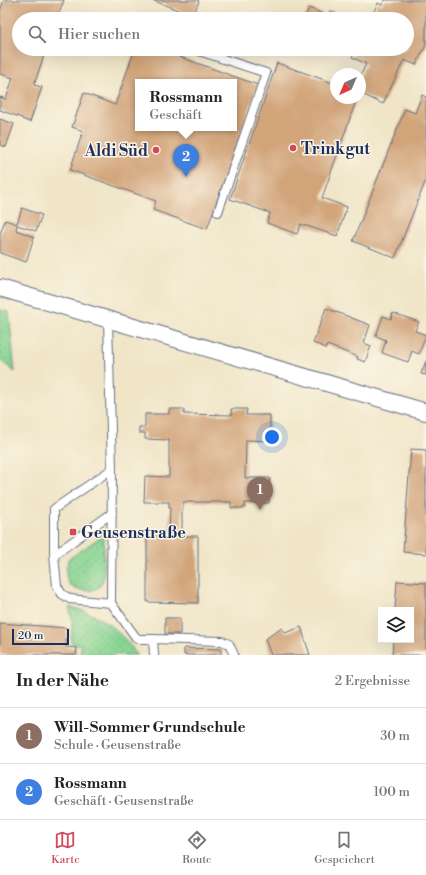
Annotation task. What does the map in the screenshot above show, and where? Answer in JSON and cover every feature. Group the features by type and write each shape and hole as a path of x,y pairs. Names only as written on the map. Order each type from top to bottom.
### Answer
{"street":[{"path":"0,288 426,412"}],"lane":[{"path":"214,56 266,73 218,212"},
{"path":"108,320 112,469 111,603 138,639 222,641 229,644 234,655"},
{"path":"111,603 70,599 62,594 57,586 54,555 54,509 112,469"},
{"path":"54,555 112,513"},
{"path":"153,639 154,655"}],"green space":[{"path":"0,310 9,312 15,372 0,360"},
{"path":"102,536 104,538 104,577 100,586 91,590 74,588 69,584 66,573 67,564 70,558"},
{"path":"69,607 89,613 108,624 124,638 137,655 80,655 81,645 71,643 72,620"}],"building":[{"path":"4,0 64,0 60,12 12,12 12,56 44,56 34,85 42,87 30,122 0,110 0,97 6,99 13,78 0,74 0,11"},
{"path":"152,0 199,1 195,12 183,12"},
{"path":"385,0 426,0 426,45 416,65 404,60 383,104 366,96 366,68 364,68 366,64 352,57 414,56 414,12 374,12 378,3 382,5"},
{"path":"309,8 318,12 307,12"},
{"name":"Aldi Süd","path":"132,56 177,56 258,85 207,229 153,210 156,201 70,170 83,131 72,127 84,93 115,105"},
{"name":"Trinkgut","path":"277,63 330,82 330,104 355,104 322,198 347,207 337,236 301,224 297,234 267,223 270,213 230,199"},
{"path":"422,95 426,97 426,180 395,258 353,241 405,109 415,113"},
{"path":"0,119 14,124 6,147 0,145"},
{"path":"22,208 42,215 36,231 17,225 16,230 34,237 26,262 0,253 0,234 5,220 17,224"},
{"path":"326,308 370,325 364,343 371,346 365,362 357,359 358,357 327,345 326,348 313,343"},
{"path":"393,313 419,322 415,331 426,335 419,354 412,351 408,362 382,353 386,340 376,336 383,316 391,319"},
{"path":"426,361 426,375 421,374"},
{"path":"169,409 184,409 184,414 232,415 231,409 247,409 246,415 270,415 270,441 246,440 245,478 270,478 269,503 245,503 245,508 231,508 231,502 183,502 182,536 198,536 198,603 147,602 147,536 169,536 170,507 169,502 144,502 145,476 169,477 169,440 145,439 145,433 139,433 139,427 145,427 145,414 169,414"},
{"path":"411,449 426,450 426,554 403,552"},
{"path":"397,581 426,583 426,655 392,655 393,643 414,643 414,607 395,607"},
{"path":"165,618 180,618 180,634 165,634"},
{"path":"0,623 67,628 66,647 77,648 76,655 0,655"},
{"path":"301,627 310,655 271,655 265,639 282,628 285,633"},
{"path":"184,648 221,649 221,655 184,655"}],"place":[{"name":"Trinkgut","path":"293,148"},
{"name":"Aldi Süd","path":"156,150"},
{"name":"Rossmann","path":"186,177"},
{"name":"Will-Sommer Grundschule","path":"260,510"},
{"name":"Geusenstraße","path":"73,532"}]}
